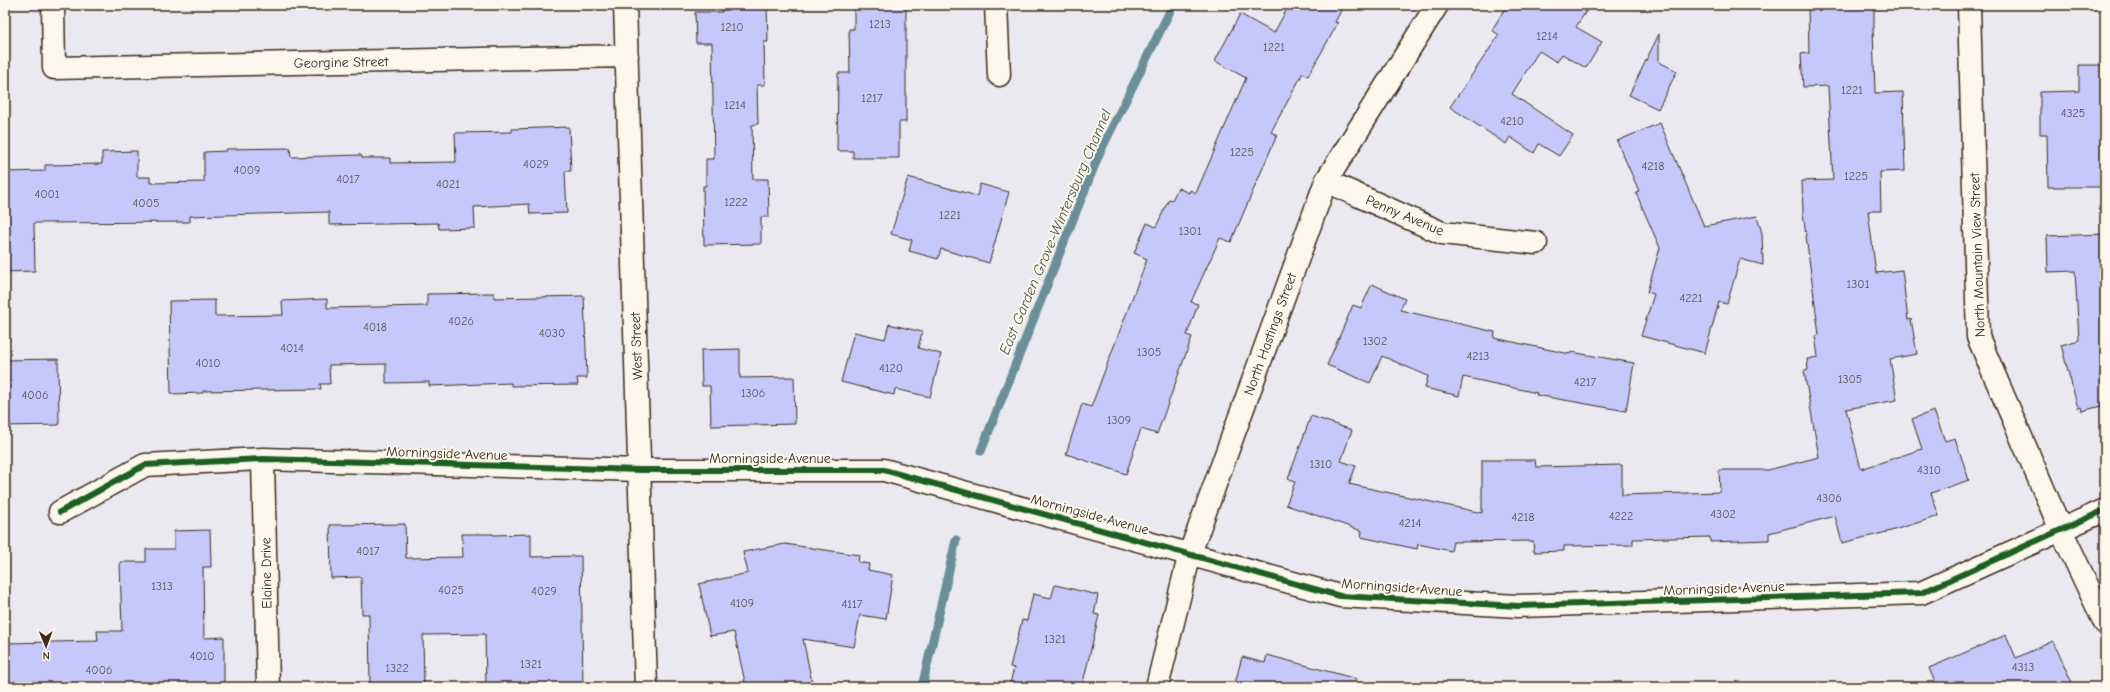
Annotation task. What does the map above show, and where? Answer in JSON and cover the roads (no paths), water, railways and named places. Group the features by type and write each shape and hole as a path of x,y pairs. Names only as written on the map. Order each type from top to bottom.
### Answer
{"street":[{"name":"Georgine Street","path":"53,5 54,68 627,56"},
{"name":"West Street","path":"626,5 646,687"},
{"path":"996,5 999,75"},
{"name":"North Hastings Street","path":"1157,687 1190,553 1326,181 1437,5"},
{"name":"North Mountain View Street","path":"1969,5 1978,337 2061,530 2105,623"},
{"name":"Penny Avenue","path":"1326,181 1442,233 1536,243"},
{"name":"Morningside Avenue","path":"60,512 145,465 263,459 640,470 884,470 1190,553 1340,596 1518,606 1921,593 2105,510"},
{"name":"Elaine Drive","path":"263,459 268,687"}],"waterway":[{"name":"East Garden Grove-Wintersburg Channel","path":"981,451 1099,154 1173,5"},
{"name":"East Garden Grove-Wintersburg Channel","path":"922,687 956,540"}]}
